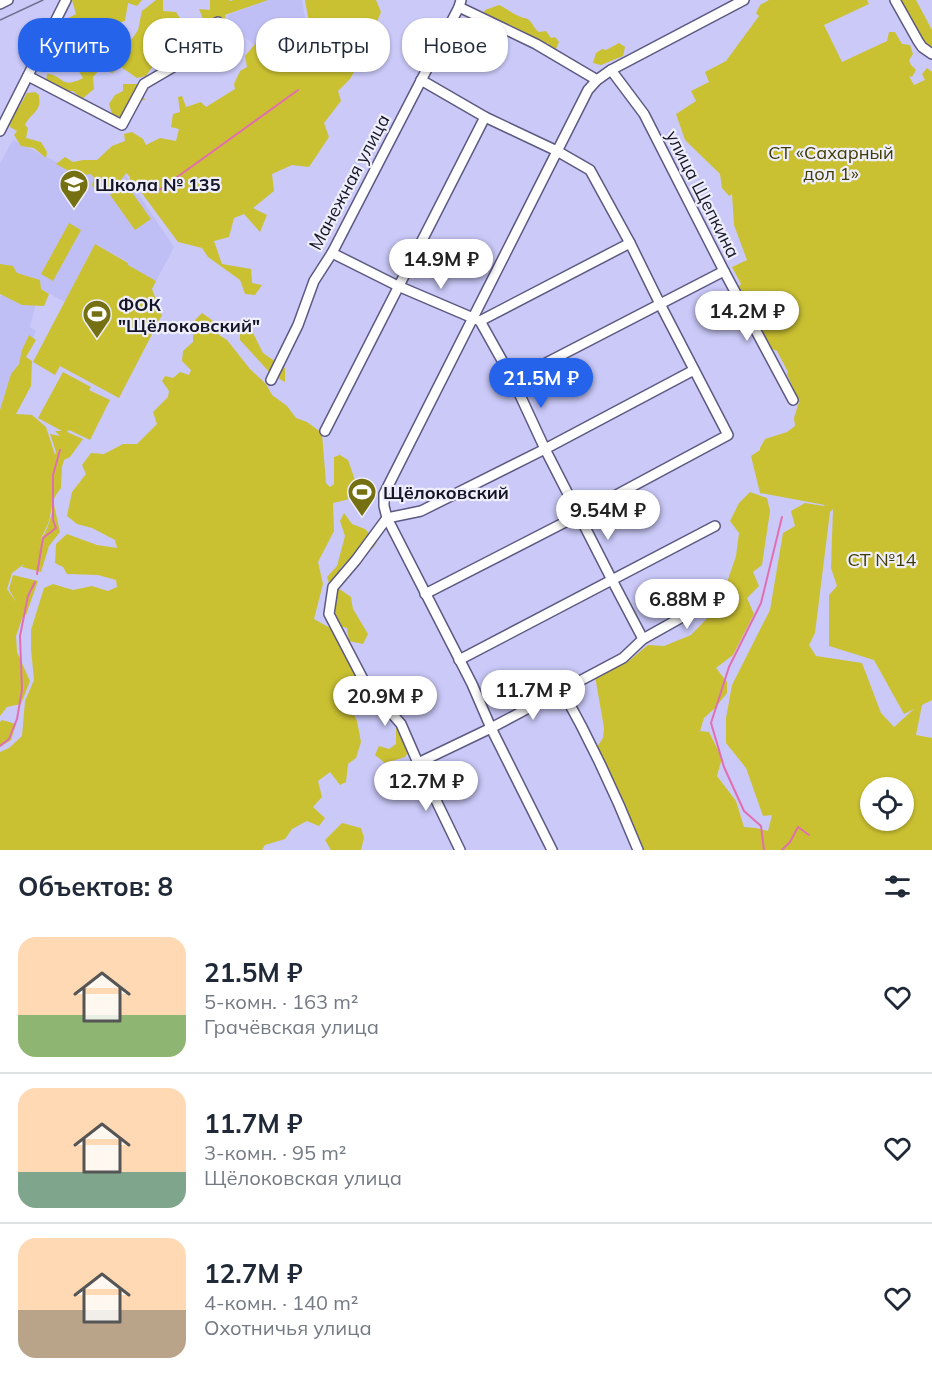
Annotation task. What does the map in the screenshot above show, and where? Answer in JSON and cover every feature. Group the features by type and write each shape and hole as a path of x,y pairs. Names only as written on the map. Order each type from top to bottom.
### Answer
{"street":[{"path":"0,4 8,0"},
{"path":"0,131 66,0"},
{"path":"552,850 491,728 472,684 387,518 384,494 477,320 588,90 611,70 744,0"},
{"path":"895,0 922,47 932,54"},
{"path":"460,4 536,44 597,80"},
{"name":"Манежная улица","path":"271,380 298,325 314,281 332,253 460,4"},
{"name":"улица Щепкина","path":"611,70 644,114 793,400"},
{"path":"28,76 122,125 144,84 164,72"},
{"path":"421,80 485,117 557,151 590,170 728,435 425,594"},
{"path":"325,431 485,117"},
{"path":"477,320 630,243"},
{"path":"332,253 398,286 477,320 513,380 545,449 644,639"},
{"path":"513,380 724,271"},
{"path":"460,850 400,724 365,683 329,614 333,587 387,518 421,511 545,449 694,370"},
{"path":"459,660 715,526"},
{"path":"418,763 491,728 623,658 644,639 718,597"},
{"path":"562,690 590,740 638,850"}],"shaded area":[{"path":"268,0 302,0 305,18 256,18 256,47 244,37 244,18 228,18 228,15"},
{"name":"Школа № 135","path":"13,140 84,176 92,173 108,149 174,247 156,281 95,244 65,302 22,279 0,291 0,163"},
{"path":"22,283 39,291 30,327 36,331 0,417 0,297"}],"green space":[{"path":"72,0 142,0 137,6 128,3 126,18 68,18 76,14"},
{"path":"156,0 163,0 163,11 176,12 180,18 143,18 143,72 149,72 146,76 137,78 128,72 131,72 131,39 138,30 142,11"},
{"path":"210,0 268,0 225,15 225,18 203,18 199,9 210,10"},
{"path":"305,0 376,0 381,12 378,18 308,18"},
{"path":"769,0 867,0 869,4 824,25 842,62 887,41 889,32 895,32 902,44 910,45 913,54 909,60 916,70 912,77 909,76 914,85 925,80 922,74 927,68 932,72 932,700 922,705 916,735 932,738 932,850 642,850 625,805 597,747 603,738 604,728 595,676 630,660 648,645 664,646 691,635 719,606 736,556 739,533 730,521 739,503 750,492 767,498 770,511 762,565 753,572 759,586 747,598 754,614 733,655 716,668 727,682 727,693 704,718 700,731 709,732 722,758 717,776 736,801 744,827 768,831 772,815 763,816 746,768 726,743 726,718 732,685 770,610 783,533 795,526 791,511 805,503 825,505 760,493 751,456 760,450 765,439 787,432 795,426 794,418 799,402 788,372 757,321 756,312 752,304 746,300 732,267 747,260 734,225 732,194 729,196 722,188 720,174 685,140 676,114 696,101 691,91 709,82 705,72 726,61 759,16 756,13 760,5","holes":["833,509 831,568 837,586 829,595 829,646 874,660 904,714 914,709 894,727 881,713 862,663 816,656 809,645 815,633 830,512"]},
{"path":"900,0 916,0 932,30 932,48 924,43"},
{"path":"499,5 527,19 539,32 546,31 551,38 555,37 559,42 556,49 550,48 548,43 542,45 511,29 508,25 508,18 488,18 483,15 485,10"},
{"path":"256,43 256,72 354,72 338,91 341,101 324,123 329,137 309,167 292,165 272,174 274,191 253,208 267,215 260,232 244,214 234,218 229,237 214,241 222,264 251,269 252,283 262,285 255,295 245,294 240,280 208,257 202,248 178,242 141,192 129,184 130,177 126,173 115,189 100,193 92,185 94,178 91,174 78,176 56,164 65,157 73,162 97,160 112,146 125,141 124,134 132,132 143,139 146,145 160,138 176,141 179,129 171,127 173,114 180,112 178,97 182,96 186,107 201,102 206,107 235,89 234,84 240,72 244,72 247,67 245,56"},
{"path":"619,43 625,47 623,56 601,65 593,63 596,53"},
{"path":"79,72 97,72 93,77 94,89 82,99 73,91 61,91 46,81 47,74 70,83 83,78"},
{"path":"123,84 138,84 145,100 137,101 132,112 119,118 112,114 109,104 115,95 123,91"},
{"path":"35,92 39,95 39,104 25,125 28,128 26,138 41,142 47,152 46,158 34,148 21,146 14,135 17,131 10,127 11,115 27,93"},
{"path":"126,184 151,219 135,230 110,195"},
{"path":"69,223 81,230 53,281 41,274"},
{"name":"ФОК \"Щёлоковский\"","path":"95,244 156,281 152,289 162,315 119,398 60,366 55,375 33,362"},
{"path":"0,264 13,266 17,273 40,280 41,289 49,294 44,306 22,305 0,294"},
{"path":"202,313 212,320 219,335 227,340 250,369 266,384 272,395 287,406 296,418 307,422 322,433 326,483 330,487 334,484 334,457 340,455 348,460 357,494 333,503 334,531 318,562 323,584 314,619 332,629 356,672 374,682 385,699 385,708 377,707 368,688 360,684 346,699 357,721 361,742 356,758 348,764 346,782 340,785 330,772 318,781 322,797 313,807 325,818 319,826 307,821 292,829 285,839 265,845 262,850 0,850 0,752 9,748 22,736 25,701 34,680 31,630 44,588 53,584 73,590 92,586 108,591 117,587 116,580 98,575 67,574 63,567 55,563 56,544 67,534 97,545 117,548 115,540 92,528 77,524 67,516 72,492 86,474 82,465 91,453 104,454 123,444 137,444 157,424 153,412 168,397 169,391 162,381 165,376 173,378 180,372 189,375 191,370 182,361 183,351 193,342 193,322"},
{"path":"240,328 251,329 263,353 285,368 285,382 271,374 240,340"},
{"path":"29,335 36,340 26,357 32,361 31,386 16,414 32,415 46,427 55,455 50,434 60,436 55,431 62,431 38,418 63,372 91,387 89,390 110,400 90,440 69,430 67,432 83,439 70,457 64,460 61,488 53,500 49,521 40,540 47,528 54,505 60,532 49,546 41,572 22,567 24,564 12,573 7,589 16,602 9,589 13,575 38,581 16,636 17,652 30,681 21,704 7,707 0,716 0,410 11,374 19,364"},
{"path":"344,513 352,524 365,529 377,542 373,548 358,550 340,569 343,582 338,588 351,597 353,609 368,634 363,644 349,641 347,628 340,626 335,617 336,606 327,577 337,566 345,536 340,521"},
{"path":"2,720 16,724 11,740 0,747 0,722"},
{"path":"396,728 407,729 413,744 405,757 385,763 375,755 379,746 389,749 396,744"},
{"path":"342,823 361,828 364,838 361,850 331,850 325,840"}],"waterway":[{"path":"155,193 298,90"},
{"path":"37,574 43,538 56,528 53,520 53,475 60,450"},
{"path":"764,850 761,826 744,811 724,767 711,723 729,667 761,603 782,517"},
{"path":"0,746 9,739 17,719 22,690 20,636 28,596 35,582"},
{"path":"782,850 790,842 798,827 809,835"}],"tram line":[{"path":"0,20 43,0"}],"place":[{"name":"Школа № 135","path":"74,210"},
{"name":"ФОК \"Щёлоковский\"","path":"97,340"},
{"name":"Щёлоковский","path":"362,518"}],"park label":[{"name":"СТ «Сахарный дол 1»","path":"831,162"},
{"name":"СТ №14","path":"882,559"}]}
